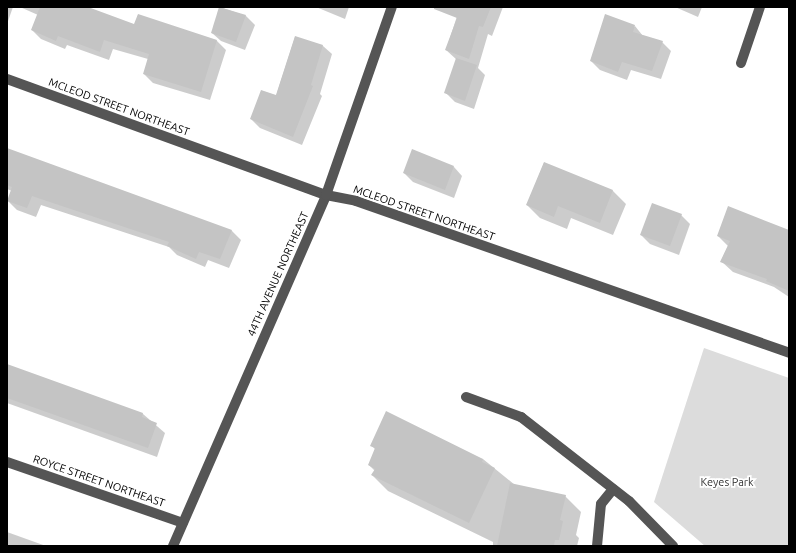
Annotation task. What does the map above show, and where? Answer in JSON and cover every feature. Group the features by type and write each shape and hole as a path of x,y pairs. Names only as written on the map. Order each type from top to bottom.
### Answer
{"street":[{"name":"44TH AVENUE NORTHEAST","path":"173,546 326,195 392,7"},
{"path":"741,63 760,7"},
{"name":"MCLEOD STREET NORTHEAST","path":"7,79 326,195 356,201 789,353"},
{"path":"466,397 521,416 613,489 673,546"},
{"name":"ROYCE STREET NORTHEAST","path":"7,462 183,523"},
{"path":"597,546 601,504 613,489"}],"green space":[{"name":"Keyes Park","path":"704,348 789,378 789,546 705,546 654,502"}],"building":[{"path":"40,7 88,7 134,24 138,14 217,40 201,92 143,74 149,54 104,40 100,52 58,36 56,41 31,30"},
{"path":"219,7 246,15 236,42 211,33"},
{"path":"434,7 491,7 483,27 479,26 469,59 445,50 457,18 434,9"},
{"path":"605,14 635,25 633,32 663,41 652,71 622,62 618,72 590,61"},
{"path":"295,36 323,45 311,85 313,86 293,137 250,119 261,90 276,95"},
{"path":"456,58 477,65 465,101 444,93"},
{"path":"7,148 232,230 220,259 199,252 196,259 167,246 169,242 32,196 27,208 7,201 12,187 7,185"},
{"path":"412,149 454,166 445,190 403,173"},
{"path":"544,162 613,190 600,223 558,206 554,217 526,205"},
{"path":"652,203 682,214 670,246 640,235"},
{"path":"728,206 789,230 789,291 766,281 767,279 720,262 730,241 717,236"},
{"path":"7,364 143,413 142,417 157,423 148,448 7,398"},
{"path":"386,411 483,459 482,462 495,468 469,523 371,475 375,469 368,465 375,448 370,446"},
{"path":"510,483 566,495 560,520 563,521 559,540 555,540 554,546 497,546"}]}
